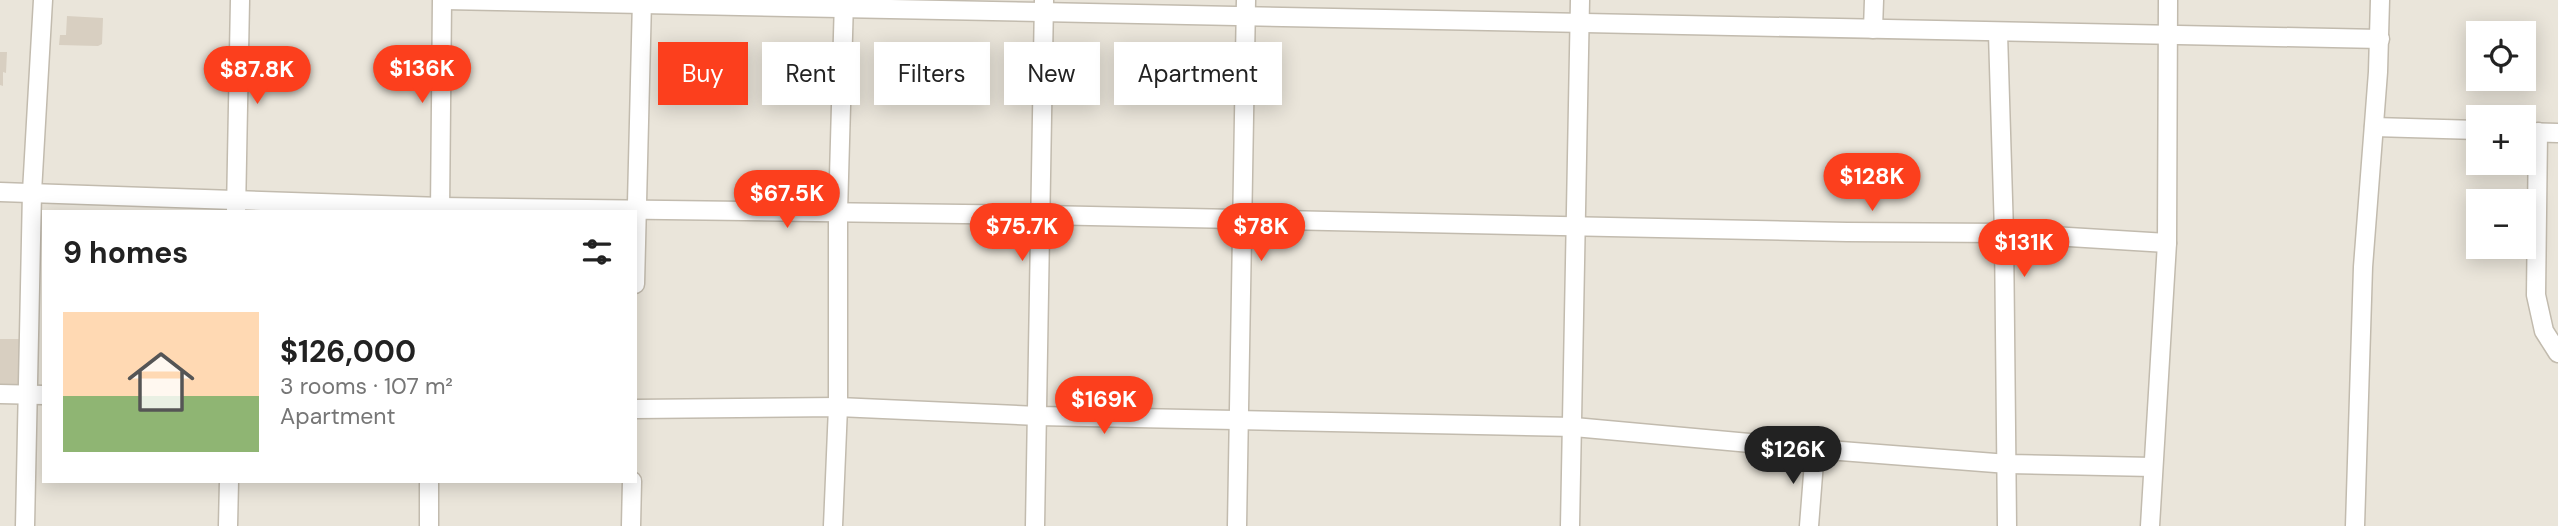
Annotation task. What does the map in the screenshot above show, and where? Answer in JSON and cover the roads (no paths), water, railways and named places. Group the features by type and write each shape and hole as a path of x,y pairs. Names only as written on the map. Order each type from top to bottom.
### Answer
{"street":[{"path":"25,526 36,395 32,192 43,0"},
{"path":"236,206 240,0"},
{"path":"440,210 443,0 1246,8 1580,22 2168,37 2379,39"},
{"path":"1570,526 1574,427 1580,0"},
{"path":"1873,29 1874,0"},
{"path":"2150,526 2167,243 2168,0"},
{"path":"2355,526 2363,267 2380,0"},
{"path":"637,210 642,2"},
{"path":"833,526 838,407 838,212 844,4"},
{"path":"1035,526 1044,5"},
{"path":"1237,526 1246,8"},
{"path":"1998,33 2004,233 2007,526"},
{"path":"2374,127 2466,130"},
{"path":"2536,132 2558,132"},
{"path":"2532,175 2536,295 2544,331 2558,353"},
{"path":"0,192 236,206 1242,218 1576,227 2004,233 2167,243"},
{"path":"0,394 36,395"},
{"path":"637,409 838,407 1038,416 1574,427 2008,464 2153,467"},
{"path":"1810,526 1815,449"},
{"path":"228,526 229,483"},
{"path":"429,483 429,526"},
{"path":"631,526 632,483"}]}
